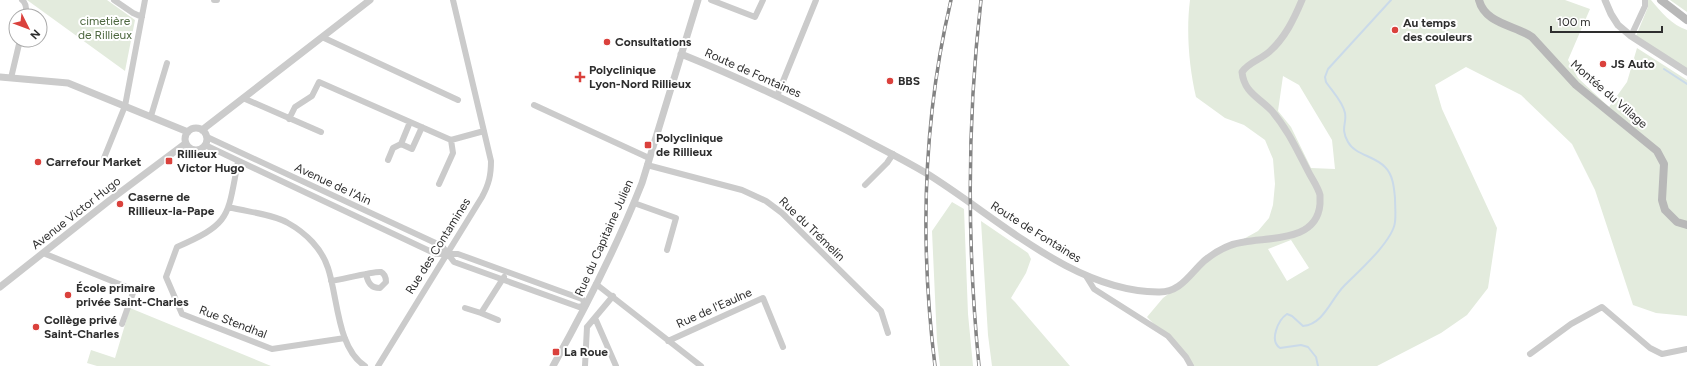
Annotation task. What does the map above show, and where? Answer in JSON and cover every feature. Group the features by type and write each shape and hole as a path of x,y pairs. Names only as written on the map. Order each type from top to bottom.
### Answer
{"main road":[{"name":"Montée du Village","path":"1479,0 1484,12 1491,18 1525,32 1532,37 1576,85 1657,151 1664,164 1662,200 1665,210 1677,222 1687,225"},
{"path":"1661,0 1687,20"}],"street":[{"path":"114,0 132,13 142,17"},
{"path":"104,158 125,106 145,0"},
{"path":"202,130 370,0"},
{"name":"Rue des Contamines","path":"378,366 488,186 491,176 491,161 453,0"},
{"name":"Rue du Capitaine Julien","path":"553,366 586,305 634,202 648,162 698,0"},
{"path":"711,0 755,18 764,0"},
{"path":"777,96 816,0"},
{"name":"Route de Fontaines","path":"681,54 777,96 893,154 928,174 1039,250 1086,276 1106,283 1132,289 1158,292 1171,291 1180,286 1208,258 1223,248 1242,242 1293,236 1306,229 1315,219 1320,207 1320,196 1316,186 1286,130 1271,111 1249,90 1243,82 1242,72 1247,65 1268,52 1280,40 1291,24 1302,0"},
{"path":"1606,0 1611,14 1618,25 1630,35 1687,72"},
{"path":"1630,35 1646,6 1645,0"},
{"path":"322,37 458,100"},
{"path":"11,78 18,48"},
{"path":"151,116 167,63"},
{"path":"0,77 68,83 188,132"},
{"path":"289,119 295,107 312,96 319,82 451,140 484,131"},
{"path":"243,98 321,132"},
{"name":"Rue du Trémelin","path":"534,105 648,162 742,190 766,201 782,213 881,311 888,333"},
{"path":"388,160 393,148 401,144 410,122"},
{"path":"401,144 412,149 422,127"},
{"path":"196,128 202,130 207,137 204,145 196,150 190,148 185,139 188,132 196,128"},
{"name":"Avenue de l'Ain","path":"207,137 442,246 447,254"},
{"path":"440,184 453,153 451,140"},
{"name":"Avenue Victor Hugo","path":"0,286 186,143"},
{"name":"Avenue de l'Ain","path":"204,145 436,254 458,254 582,299 586,305"},
{"path":"865,185 887,163 893,154"},
{"path":"238,162 229,207 280,219 296,228 310,240 323,258 328,268 345,338 350,352 366,366"},
{"path":"634,202 676,218 667,250"},
{"name":"Rue Stendhal","path":"229,207 226,215 214,229 178,247 166,277 182,314 272,349 345,338"},
{"path":"43,253 134,290 122,324"},
{"path":"447,254 454,262 502,280 579,307 586,305"},
{"path":"481,313 507,272"},
{"path":"331,281 366,274"},
{"path":"1086,276 1094,289 1168,336 1178,346 1191,366"},
{"path":"596,284 700,366"},
{"path":"585,366 587,327 613,296"},
{"name":"Rue de l'Eaulne","path":"668,341 764,298 784,347"},
{"path":"1530,354 1571,324 1602,307 1650,348 1662,354 1687,349"},
{"path":"465,308 498,320"},
{"path":"595,318 616,366"},
{"path":"576,324 587,327"}],"green space":[{"name":"cimetière de Rillieux","path":"27,0 107,0 135,20 125,71 48,15 48,8 38,8"},
{"path":"1190,0 1565,0 1590,9 1568,60 1578,78 1609,107 1627,82 1637,48 1687,80 1687,316 1656,313 1633,305 1595,190 1572,144 1521,95 1466,67 1435,85 1442,109 1497,228 1488,288 1467,315 1441,333 1377,366 1194,366 1147,317 1163,298 1186,281 1211,257 1258,231 1269,218 1273,205 1275,184 1273,159 1265,140 1244,125 1225,118 1196,97 1189,49","holes":["1283,76 1299,85 1332,140 1335,169 1311,168 1291,127 1278,111","1291,240 1309,268 1287,281 1268,249"]},
{"path":"1647,0 1651,0 1676,25 1687,30 1687,70 1636,36 1648,7"},
{"path":"1670,0 1687,0 1687,12"},
{"path":"952,202 964,209 968,314 973,366 940,366 937,341 932,231"},
{"path":"981,221 1028,253 1031,259 1026,273 1011,298 1070,366 992,366 988,335"},
{"path":"130,308 271,366 97,366 87,363 91,350 115,358"}],"waterway":[{"path":"1318,366 1316,357 1308,347 1301,345 1280,348 1275,341 1278,326 1287,314 1292,316 1303,326 1316,321 1322,316 1339,291 1382,247 1393,230 1395,222 1395,198 1393,181 1390,174 1381,163 1355,150 1348,142 1344,133 1344,109 1326,82 1325,77 1328,69 1391,0"},
{"path":"1664,69 1687,84"}],"railway":[{"path":"935,366 927,274 927,182 935,90 951,0"},
{"path":"979,366 972,274 970,183 973,92 981,0"}],"place":[{"name":"Au temps des couleurs","path":"1395,30"},
{"name":"Consultations","path":"607,42"},
{"name":"JS Auto","path":"1603,64"},
{"name":"Polyclinique Lyon-Nord Rillieux","path":"580,77"},
{"name":"BBS","path":"890,81"},
{"name":"Polyclinique de Rillieux","path":"648,145"},
{"name":"Rillieux Victor Hugo","path":"169,161"},
{"name":"Carrefour Market","path":"38,162"},
{"name":"Caserne de Rillieux-la-Pape","path":"120,204"},
{"name":"École primaire privée Saint-Charles","path":"68,295"},
{"name":"Collège privé Saint-Charles","path":"36,327"},
{"name":"La Roue","path":"556,352"}]}
